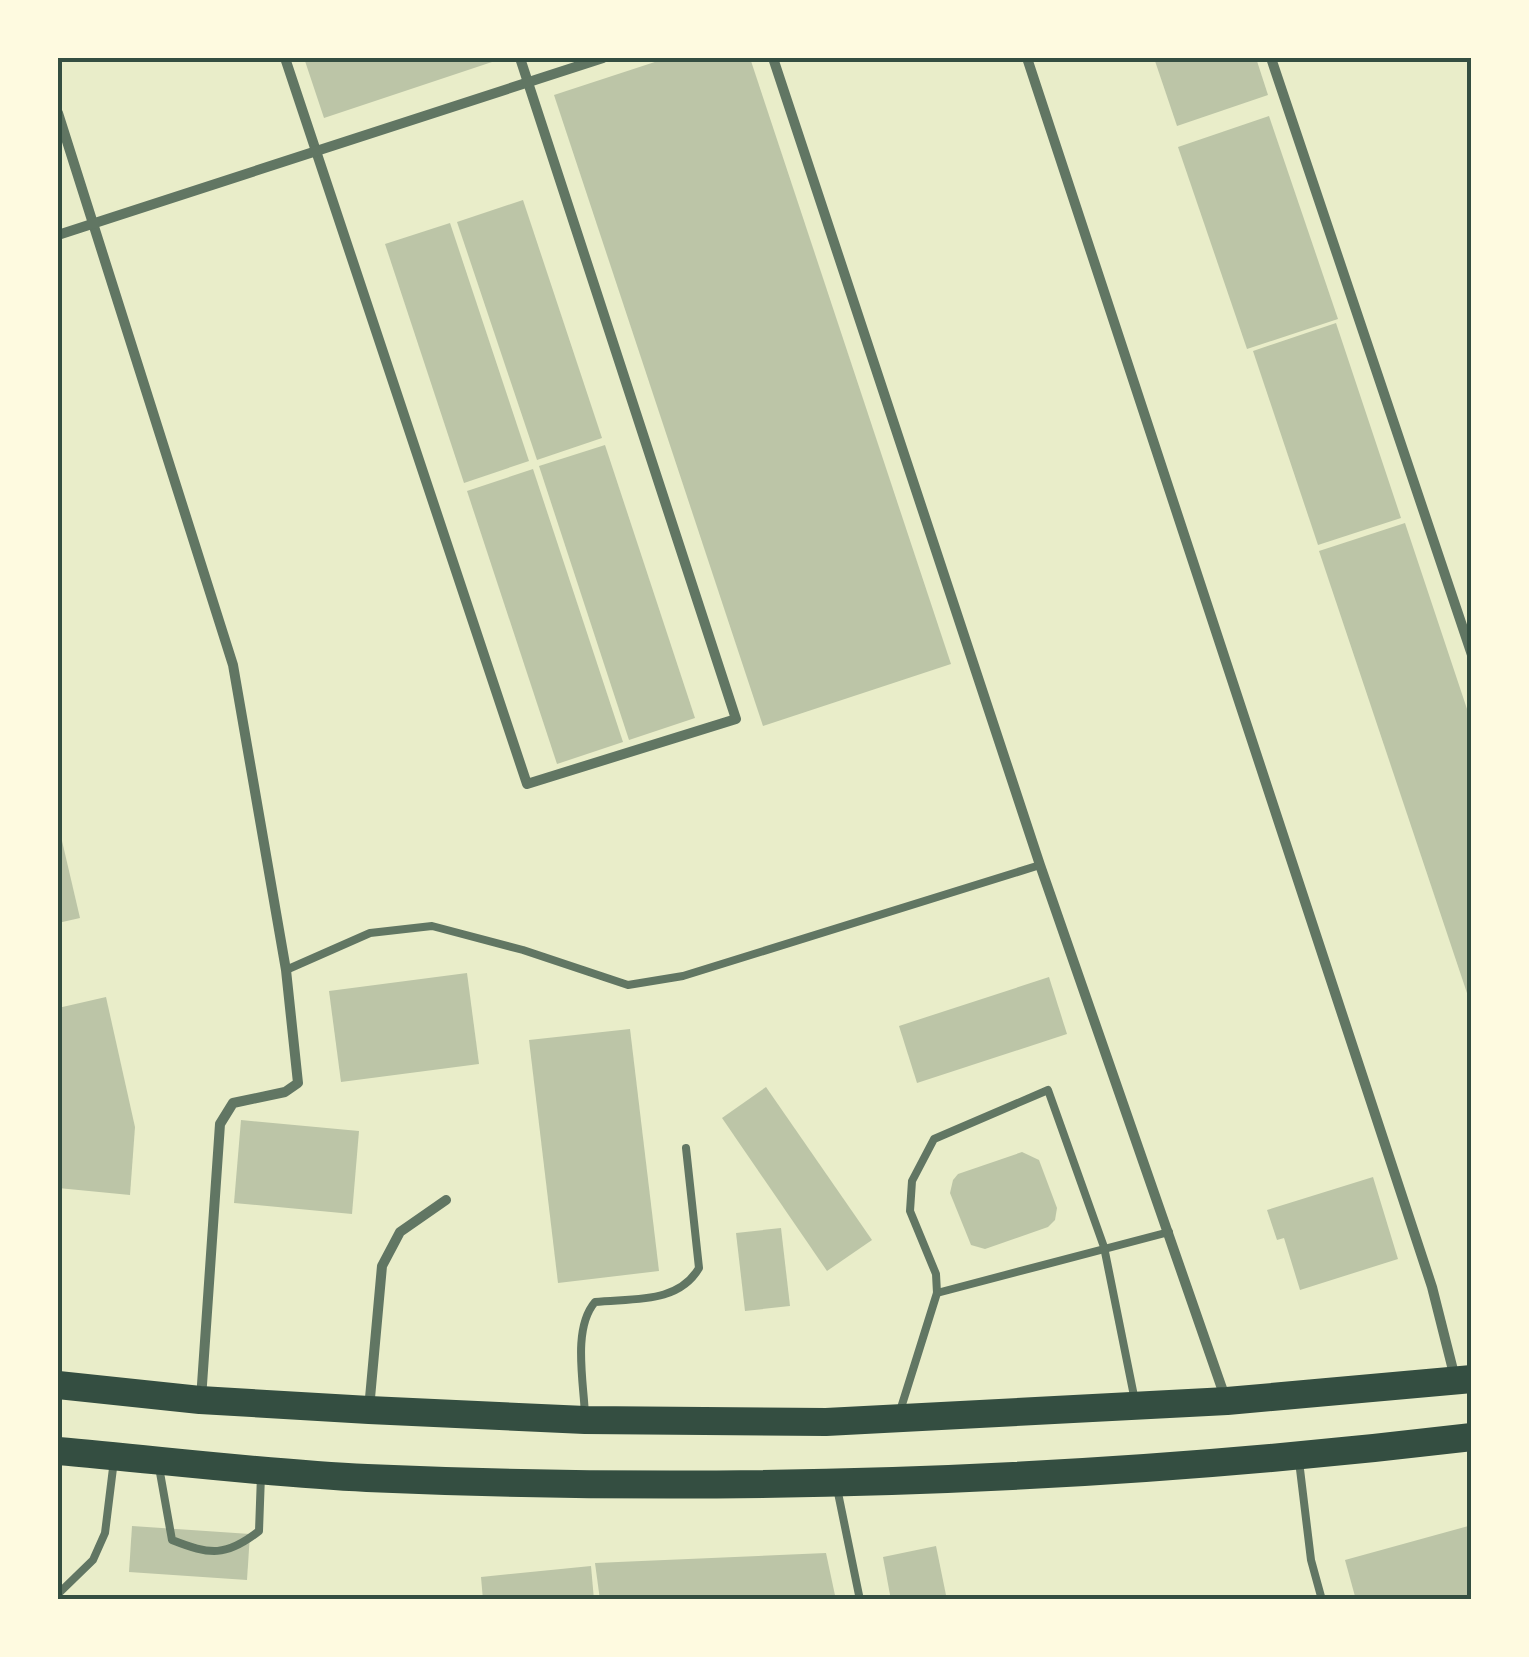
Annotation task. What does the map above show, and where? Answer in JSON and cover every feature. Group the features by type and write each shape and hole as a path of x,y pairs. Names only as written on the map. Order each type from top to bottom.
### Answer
{"highway":[{"path":"58,1385 200,1400 585,1420 897,1420 1227,1401 1464,1380"},
{"path":"58,1450 363,1478 586,1485 836,1483 1029,1476 1298,1456 1472,1437"}],"street":[{"path":"284,58 527,784 736,718 520,58"},
{"path":"58,235 603,58"},
{"path":"772,58 1040,865 1227,1401"},
{"path":"1026,58 1464,1380"},
{"path":"1271,58 1472,654"},
{"path":"58,113 233,665 286,970 298,1083 285,1092 233,1103 220,1124 200,1400"},
{"path":"368,1410 382,1266 400,1232 446,1200"}],"lane":[{"path":"286,970 370,933 432,926 523,950 628,985 683,976 1040,865"},
{"path":"897,1420 937,1293 936,1274 910,1211 912,1181 934,1140 1048,1090 1104,1247 1136,1406"},
{"path":"585,1420 583,1336 588,1311 595,1302 672,1294 690,1284 700,1268 686,1148"},
{"path":"937,1293 1169,1232"},
{"path":"58,1594 93,1560 105,1532 115,1456"},
{"path":"1298,1456 1311,1560 1322,1600"},
{"path":"158,1462 172,1540 203,1552 236,1549 259,1531 261,1470"},
{"path":"836,1483 860,1600"}],"building":[{"path":"304,58 504,58 324,118"},
{"path":"667,58 750,58 951,664 763,726 554,95"},
{"path":"1154,58 1256,58 1268,95 1177,126"},
{"path":"1269,116 1338,319 1247,349 1178,147"},
{"path":"523,200 602,438 537,460 457,222"},
{"path":"450,223 529,461 464,483 385,244"},
{"path":"1336,323 1401,518 1318,545 1253,351"},
{"path":"605,445 695,718 629,740 539,466"},
{"path":"533,469 623,742 557,764 467,491"},
{"path":"1405,523 1472,724 1471,1005 1319,551"},
{"path":"58,829 80,918 58,923"},
{"path":"467,973 479,1064 341,1082 329,991"},
{"path":"1049,977 1067,1034 917,1083 899,1026"},
{"path":"106,997 135,1127 130,1195 58,1188 58,1008"},
{"path":"630,1029 659,1271 558,1283 529,1040"},
{"path":"766,1087 872,1240 827,1271 722,1118"},
{"path":"241,1120 359,1131 352,1214 234,1203"},
{"path":"1022,1152 1039,1160 1057,1208 1055,1220 1048,1227 985,1249 971,1245 950,1193 953,1180 958,1174"},
{"path":"1373,1177 1398,1259 1300,1290 1284,1238 1277,1240 1267,1210"},
{"path":"781,1228 790,1306 745,1311 736,1233"},
{"path":"1472,1525 1472,1600 1356,1600 1345,1560"},
{"path":"132,1526 250,1534 247,1580 129,1572"},
{"path":"936,1546 947,1600 891,1600 883,1557"},
{"path":"826,1553 836,1600 600,1600 595,1563"},
{"path":"591,1566 594,1600 483,1600 481,1577"}]}
